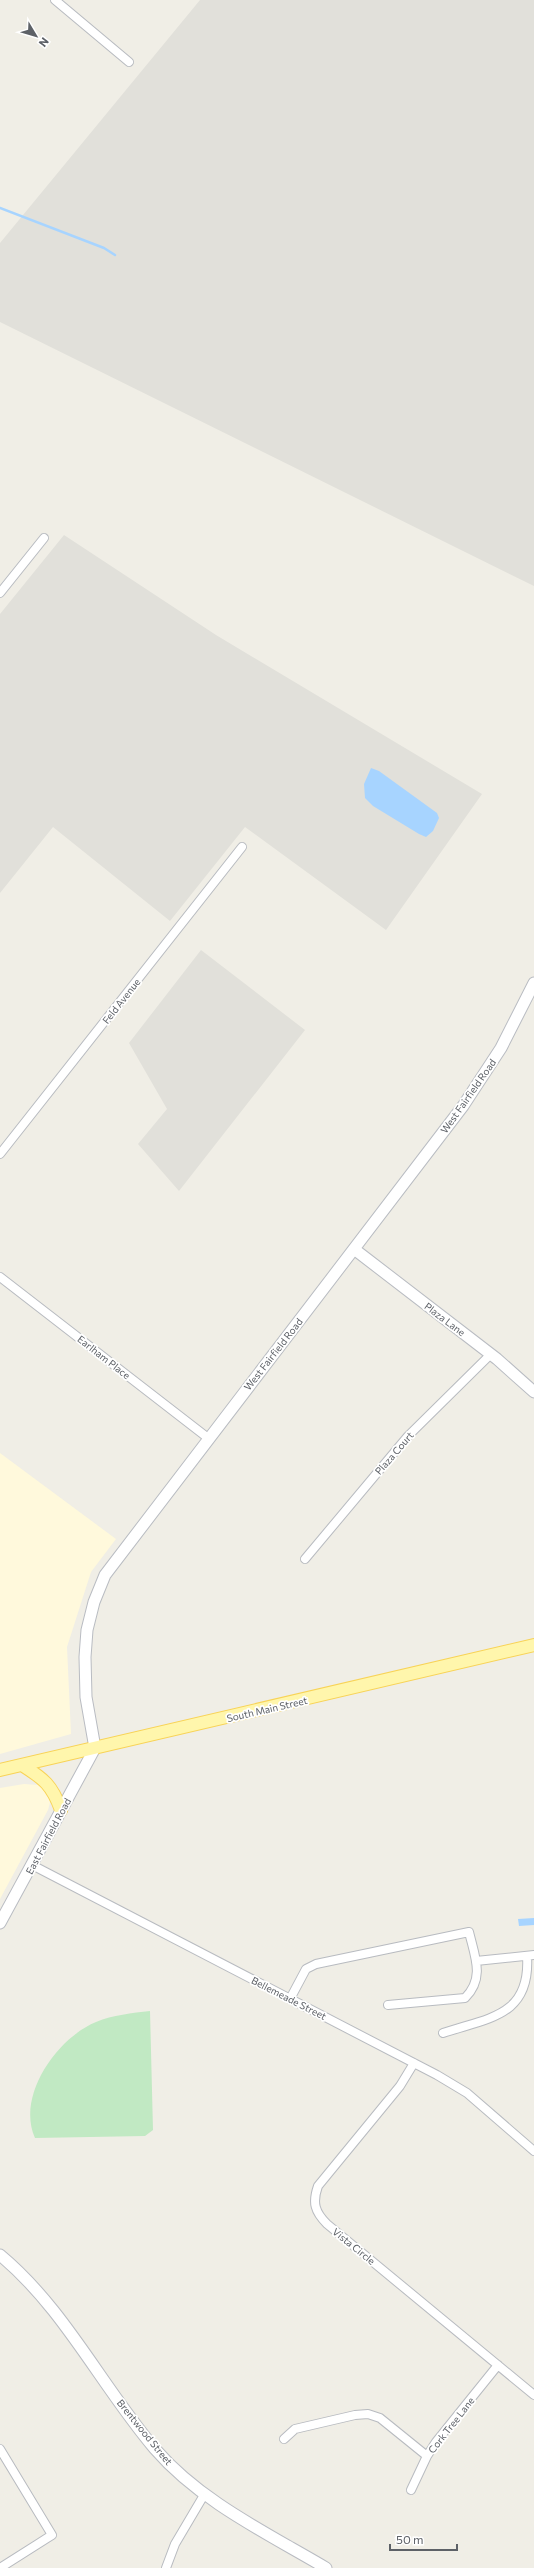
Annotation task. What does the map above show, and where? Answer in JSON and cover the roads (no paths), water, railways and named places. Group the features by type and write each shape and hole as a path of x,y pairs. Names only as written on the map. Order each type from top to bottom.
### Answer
{"main road":[{"name":"West Fairfield Road","path":"95,1748 86,1697 85,1657 87,1630 94,1602 105,1575 115,1559 459,1112 490,1067 534,983"},
{"name":"Plaza Lane","path":"354,1249 491,1354 534,1392"},
{"name":"South Main Street","path":"0,1770 534,1645"},
{"name":"East Fairfield Road","path":"0,1923 95,1748"},
{"path":"22,1765 44,1780 53,1789 61,1810"},
{"name":"Brentwood Street","path":"0,2256 27,2282 59,2320 155,2448 204,2495 326,2568"}],"street":[{"path":"55,0 129,62"},
{"path":"0,593 44,538"},
{"name":"Feld Avenue","path":"0,1154 242,847"},
{"name":"Earlham Place","path":"0,1277 208,1438"},
{"name":"Plaza Court","path":"305,1559 408,1436 491,1354"},
{"name":"Bellemeade Street","path":"32,1865 414,2063 467,2093 534,2151"},
{"path":"290,1999 306,1969 316,1964 469,1932 476,1961 477,1981 465,1998 388,2005"},
{"path":"443,2033 481,2023 506,2011 524,1983 531,1956 476,1961"},
{"name":"Vista Circle","path":"414,2063 400,2086 318,2186 314,2196 315,2208 327,2224 534,2395"},
{"name":"Cork Tree Lane","path":"411,2490 427,2456 498,2365"},
{"path":"284,2439 295,2429 355,2415 368,2414 380,2418 427,2456"},
{"path":"0,2449 52,2535 0,2568"},
{"path":"166,2568 175,2544 204,2495"}],"water":[{"path":"371,768 379,771 437,813 439,818 433,831 426,837 419,834 373,806 365,798 364,784"},
{"path":"534,1918 534,1925 519,1926 518,1919"}],"waterway":[{"path":"0,208 104,248 115,255"}]}
